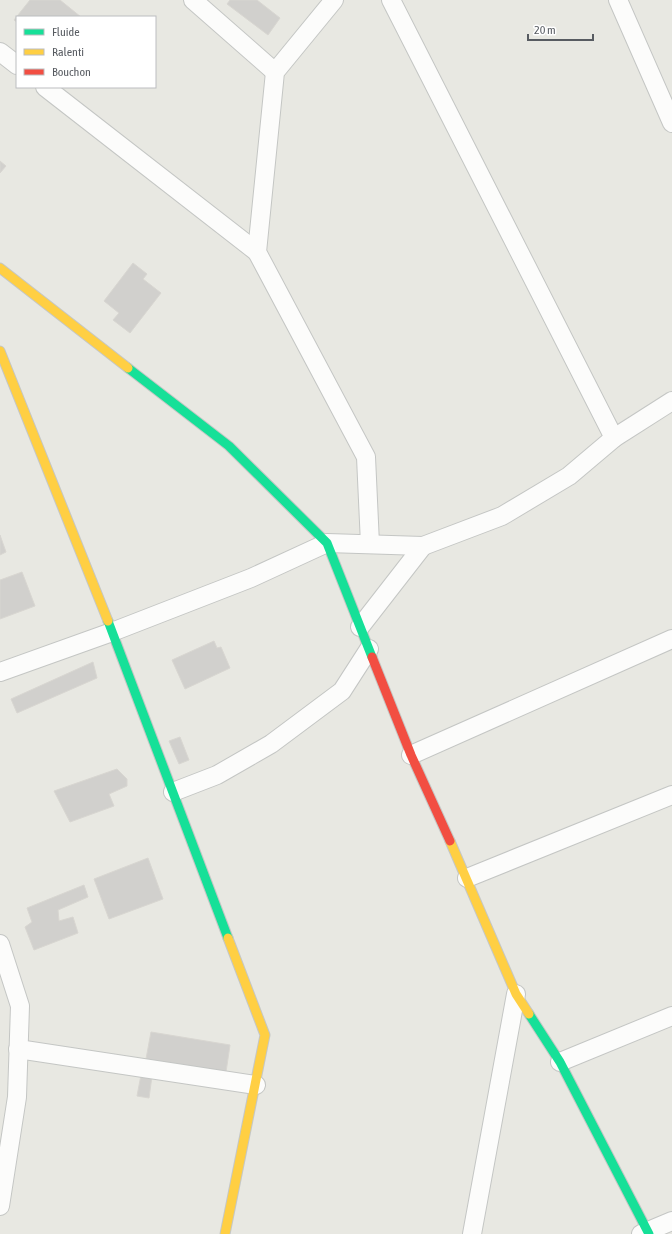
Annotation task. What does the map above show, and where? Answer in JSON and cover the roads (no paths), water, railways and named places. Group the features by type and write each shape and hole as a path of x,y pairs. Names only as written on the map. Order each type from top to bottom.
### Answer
{"street":[{"path":"193,0 275,72"},
{"path":"257,252 275,72 334,0"},
{"path":"391,0 614,438"},
{"path":"618,0 672,123"},
{"path":"0,52 16,64"},
{"path":"47,88 257,252 366,457 370,544"},
{"path":"0,268 229,446 327,543 411,754 467,878 516,994 560,1062 646,1233 672,1221"},
{"path":"0,351 112,632 265,1035 225,1234"},
{"path":"0,672 112,632 251,578 327,543 423,546 502,516 569,476 614,438 672,402"},
{"path":"360,627 423,546"},
{"path":"411,754 672,639"},
{"path":"173,792 217,775 271,744 342,691 369,649"},
{"path":"467,878 672,795"},
{"path":"0,944 20,1006 17,1097 7,1115 0,1206"},
{"path":"472,1234 516,994"},
{"path":"560,1062 672,1016"},
{"path":"18,1049 256,1085"}]}
